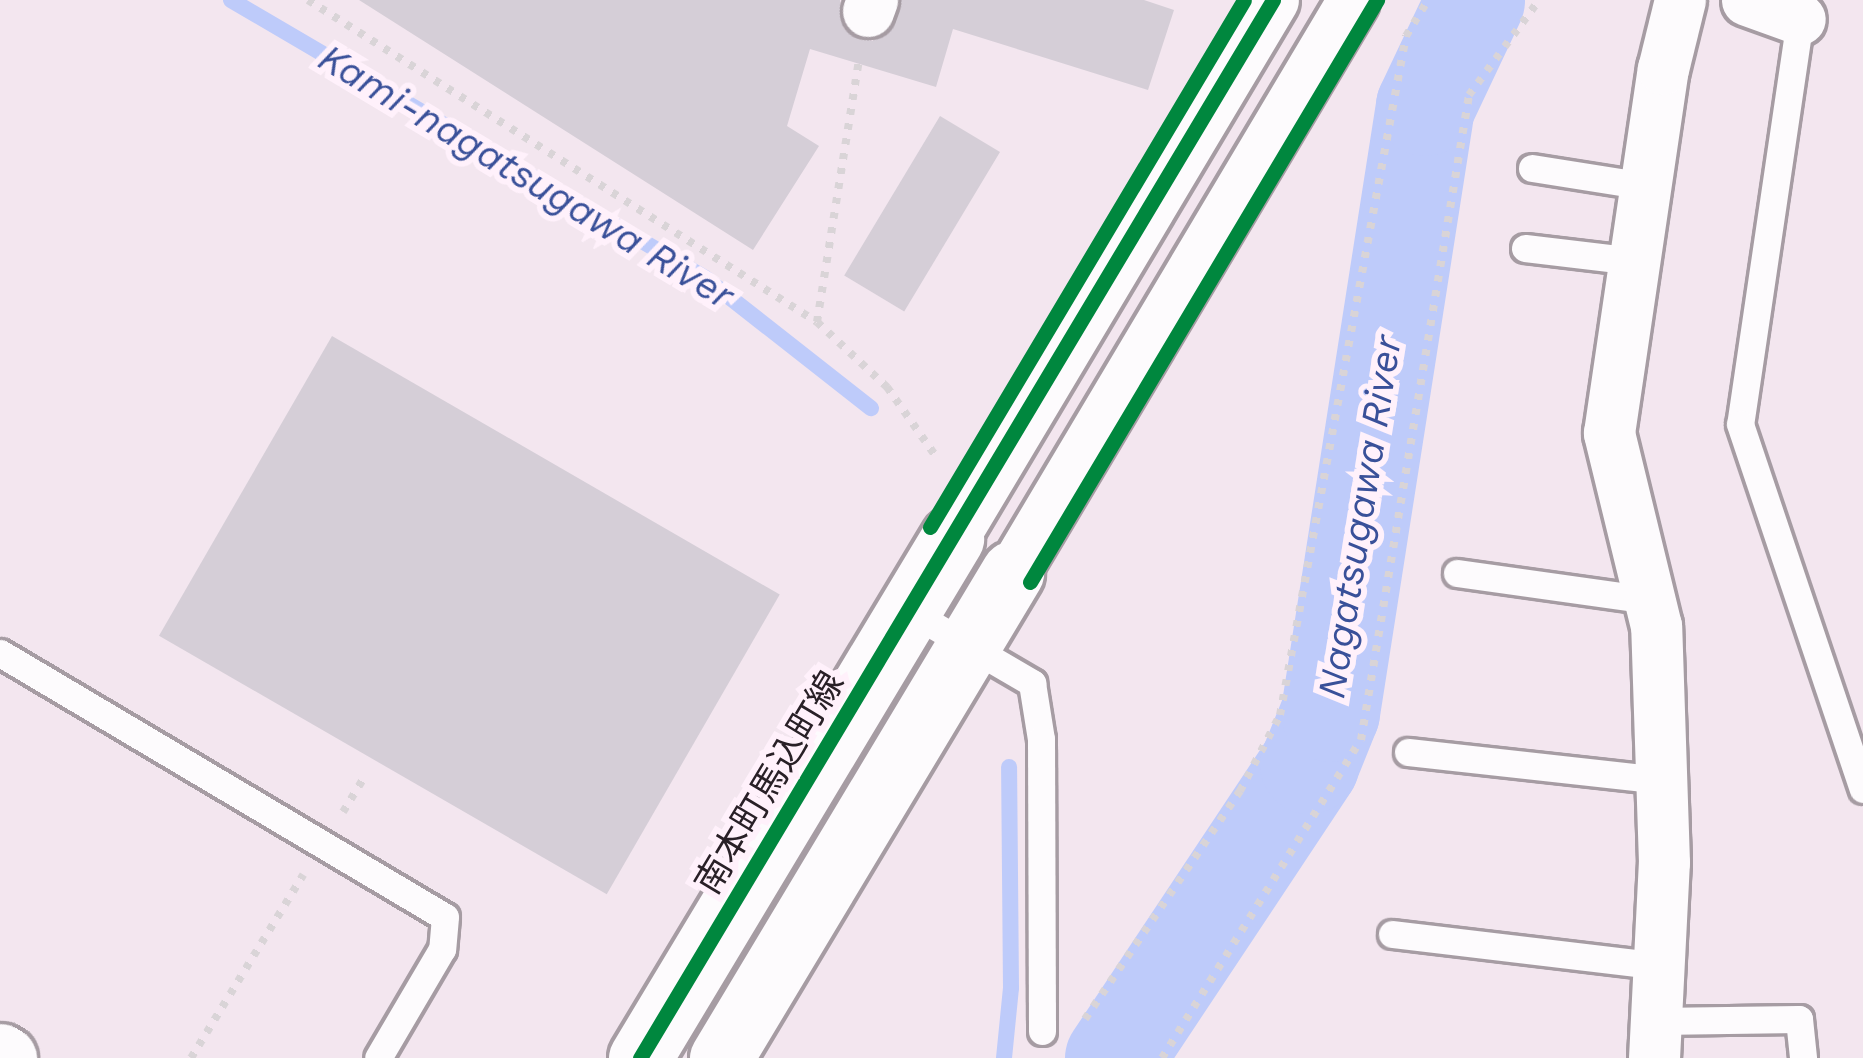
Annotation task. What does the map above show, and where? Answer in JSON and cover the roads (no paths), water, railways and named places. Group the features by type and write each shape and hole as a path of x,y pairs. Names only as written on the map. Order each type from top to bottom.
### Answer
{"street":[{"path":"952,538 1273,0"},
{"path":"721,1058 1353,0"},
{"path":"1655,1040 1662,780 1656,626 1609,433 1663,69 1680,0"},
{"path":"1747,0 1806,9"},
{"name":"南本町馬込町線","path":"640,1058 952,538"}],"lane":[{"path":"1806,9 1740,424 1863,789"},
{"path":"1532,168 1646,186"},
{"path":"1525,248 1634,261"},
{"path":"1457,573 1649,600"},
{"path":"909,611 1032,683 1041,739 1042,1031"},
{"path":"0,653 445,917 442,949 379,1058"},
{"path":"1408,752 1662,780"},
{"path":"1392,934 1658,966"},
{"path":"1655,1040 1799,1018 1803,1058"}],"waterway":[{"name":"Kami-nagatsugawa River","path":"231,0 705,278 871,408"},
{"name":"Nagatsugawa River","path":"1114,1058 1309,764 1330,712 1425,106 1475,0"},
{"name":"Kami-nagatsugawa River","path":"1004,1058 1011,988 1009,767"}]}
